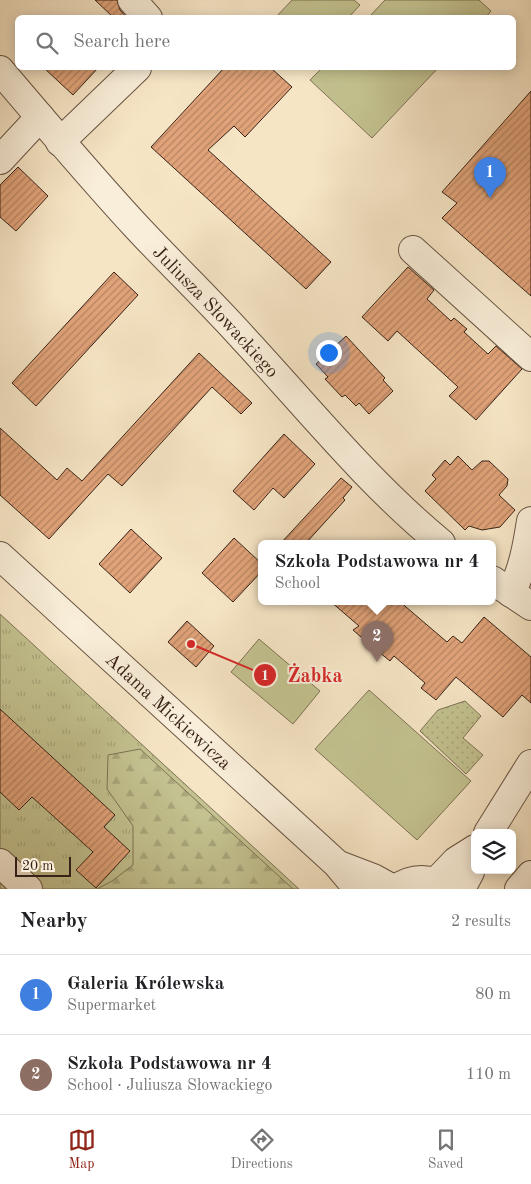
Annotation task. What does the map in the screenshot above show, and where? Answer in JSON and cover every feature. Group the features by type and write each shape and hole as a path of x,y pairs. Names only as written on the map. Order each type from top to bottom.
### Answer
{"street":[{"path":"132,0 145,15"},
{"name":"Juliusza Słowackiego","path":"0,70 60,142 135,224 243,337 409,517 437,540"},
{"path":"60,142 135,70"},
{"path":"0,160 40,117"},
{"path":"413,250 531,357"},
{"path":"511,593 520,576 531,521"},
{"name":"Adama Mickiewicza","path":"0,556 342,879 373,878 394,889"},
{"path":"490,829 531,764"},
{"path":"0,864 28,889"},
{"path":"394,889 406,882 426,879 448,887 470,872 471,868"},
{"path":"519,889 531,875"}],"green space":[{"path":"292,0 354,0 360,5 351,15 278,15"},
{"path":"385,0 479,0 491,11 488,15 371,15"},
{"path":"320,70 436,70 372,138 310,80"},
{"path":"0,614 299,889 0,889"},
{"path":"259,639 320,691 293,724 231,672"},
{"path":"369,690 471,781 417,840 315,749"},
{"path":"465,701 481,716 463,738 483,755 466,774 420,731 438,710"},
{"path":"140,749 293,889 97,889 112,881 133,865 133,826 107,789 108,755"}],"building":[{"path":"95,0 117,0 120,10 124,15 111,15"},
{"path":"46,70 96,70 73,95"},
{"path":"222,70 273,70 292,87 245,137 234,126 208,150 331,262 306,289 151,147"},
{"path":"531,91 531,296 442,218 457,203 442,192"},
{"path":"18,167 48,196 16,231 0,217 0,185"},
{"path":"408,267 434,290 427,299 451,321 454,318 467,329 464,332 488,354 496,346 522,369 476,420 449,396 458,387 397,331 388,341 362,317"},
{"path":"114,272 138,295 36,406 12,383"},
{"path":"346,336 385,378 383,380 393,391 369,414 359,403 356,406 345,395 342,397 325,379 328,377 316,364"},
{"path":"199,353 252,403 241,414 212,387 122,486 108,474 49,539 0,495 0,428 57,480 67,468 82,481"},
{"path":"284,434 315,464 284,498 273,488 254,510 233,491"},
{"path":"458,456 472,470 482,461 489,461 508,479 507,486 499,495 515,510 500,527 482,530 469,526 465,530 425,491 436,479 432,475 445,460 450,465"},
{"path":"341,478 352,487 343,498 345,500 309,540 284,540"},
{"path":"131,529 162,558 130,593 99,564"},
{"path":"234,538 258,560 258,575 233,602 202,573"},
{"path":"335,605 404,605 447,642 453,636 462,643 484,617 531,657 531,703 522,695 503,717 456,677 436,700 421,688 425,683 394,656 390,661 353,630 359,626"},
{"path":"187,621 214,646 196,667 168,642"},
{"path":"0,709 115,815 104,827 130,851 96,888 76,870 93,852 32,797 19,810 0,792"}],"place":[{"name":"Galeria Królewska","path":"490,198"},
{"name":"Żabka","path":"191,644"},
{"name":"Szkoła Podstawowa nr 4","path":"377,662"}]}
